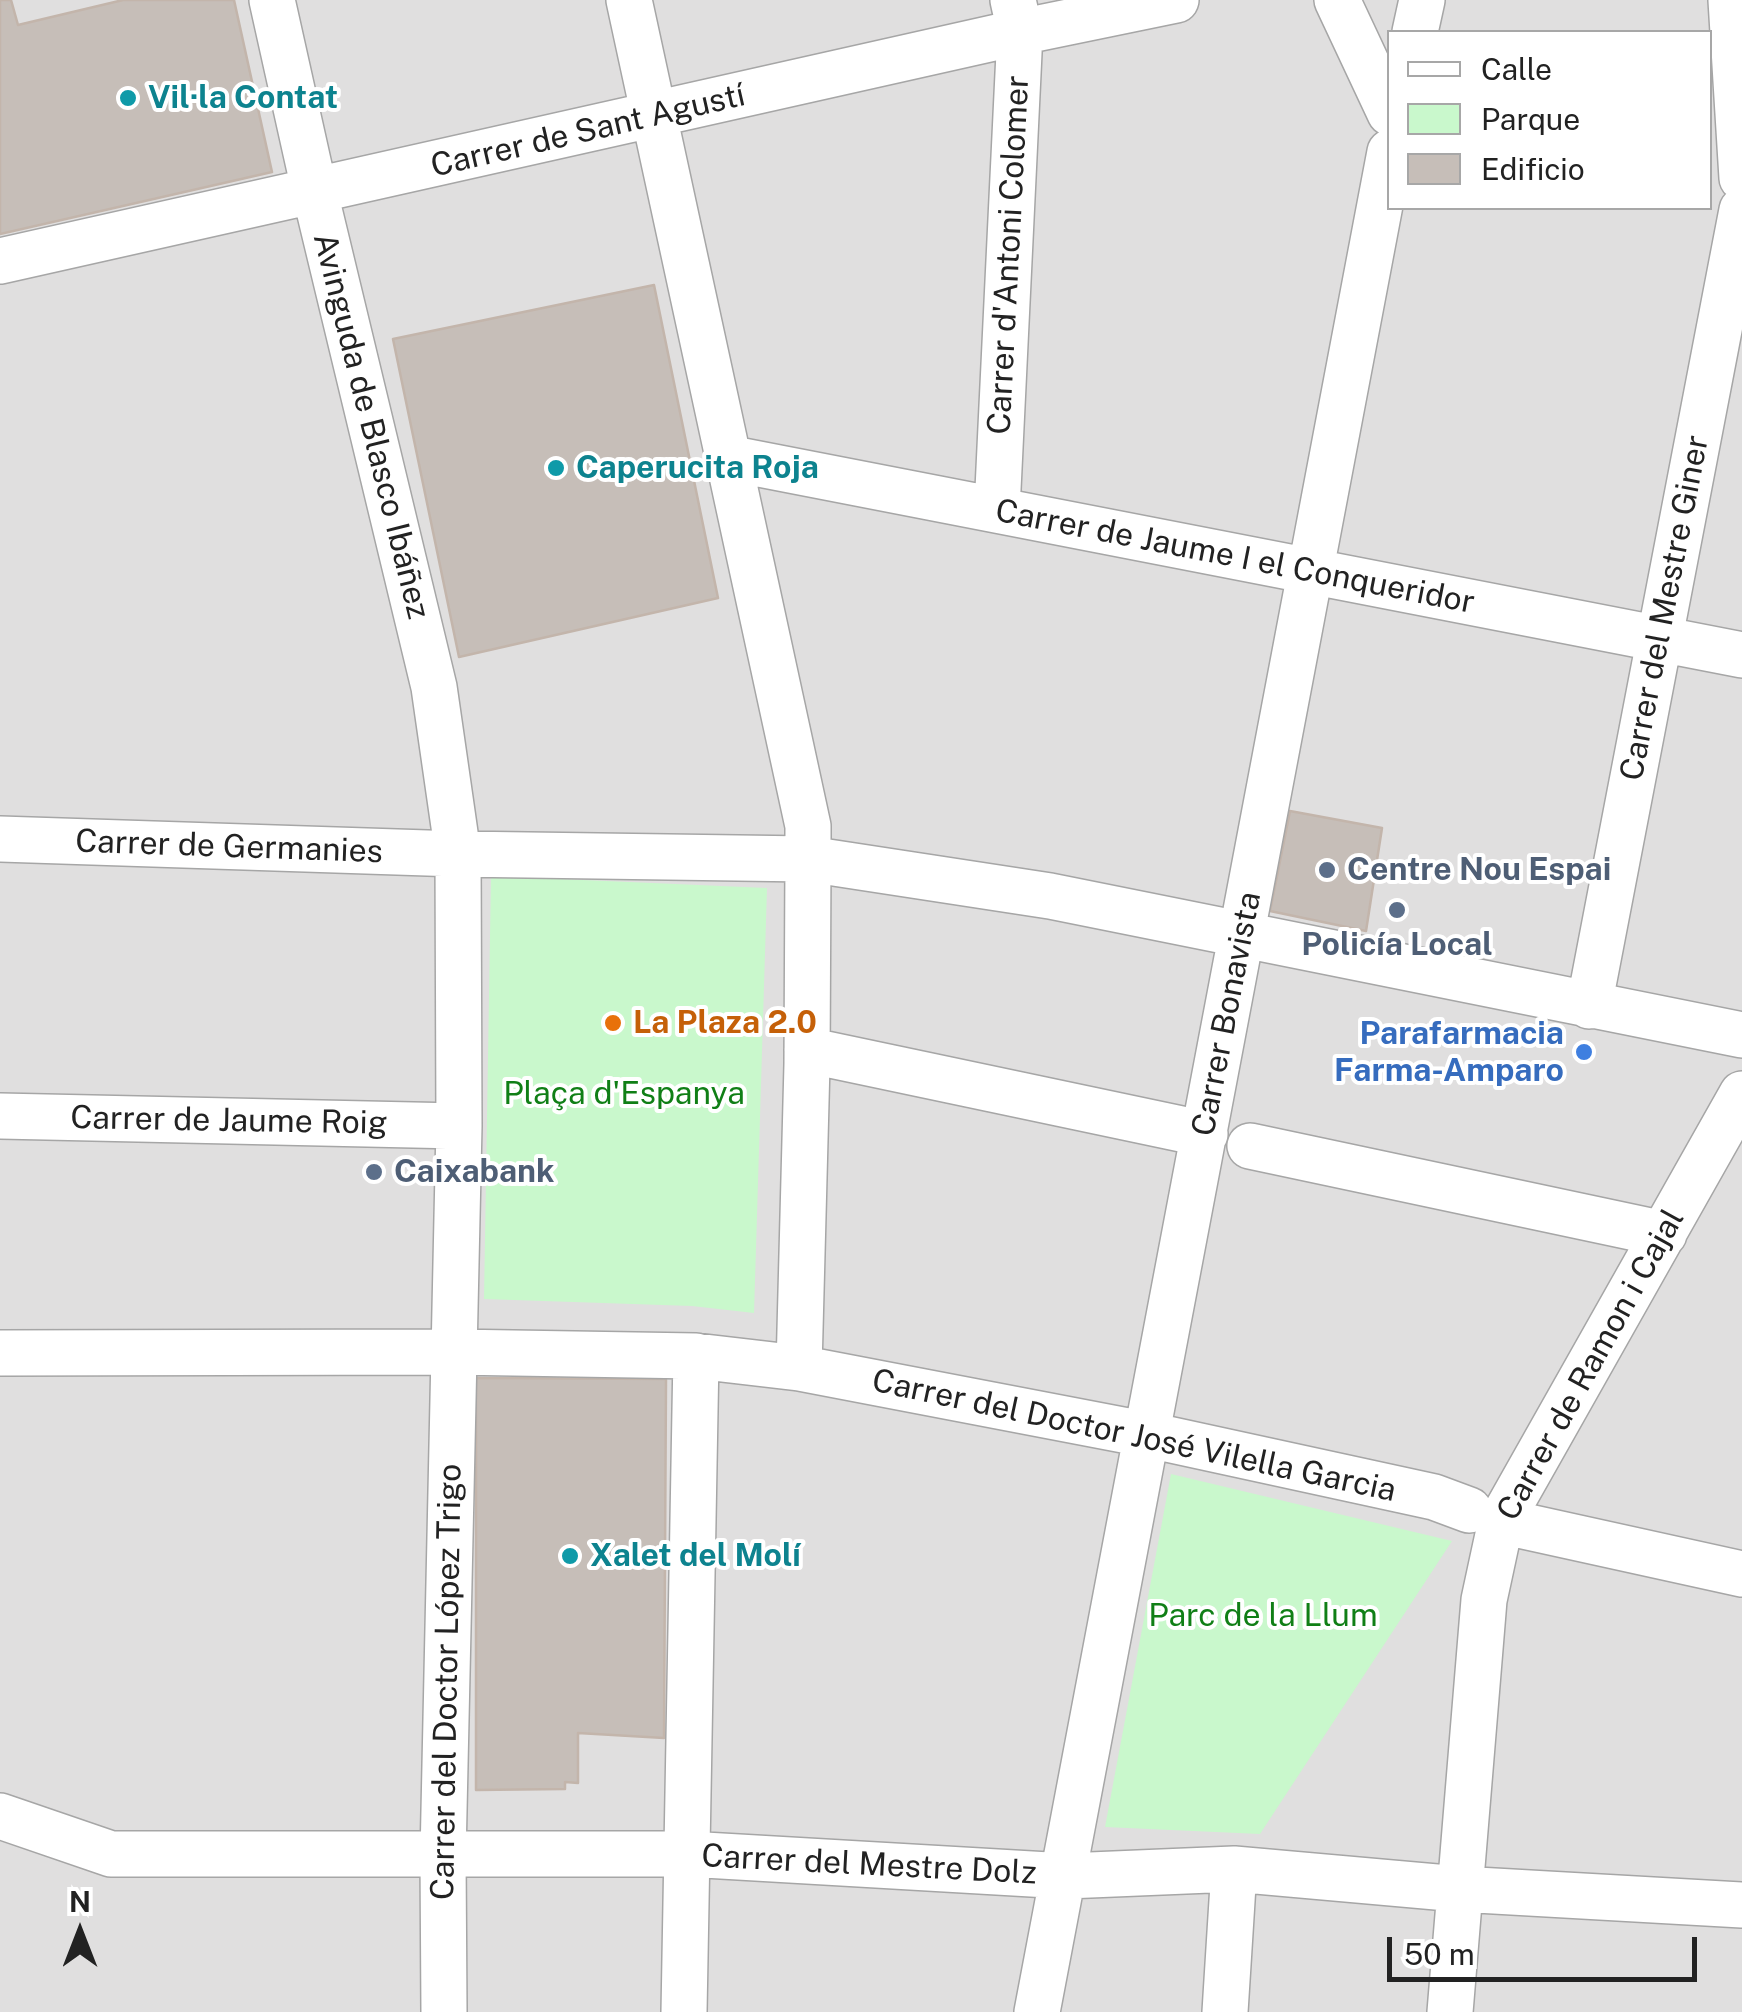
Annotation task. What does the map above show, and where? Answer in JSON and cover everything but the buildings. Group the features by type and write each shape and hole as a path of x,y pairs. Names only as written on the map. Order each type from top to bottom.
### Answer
{"street":[{"name":"Avinguda de Blasco Ibáñez","path":"272,0 434,687 458,854"},
{"path":"0,1353 696,1356 798,1368 807,1050 808,826 630,0"},
{"name":"Carrer de Sant Agustí","path":"0,261 656,116 1016,16 1176,0"},
{"path":"1337,0 1387,107"},
{"path":"1415,30 1422,0"},
{"path":"1730,0 1742,178"},
{"name":"Carrer d'Antoni Colomer","path":"998,510 1016,16"},
{"name":"Carrer Bonavista","path":"1038,2012 1387,168"},
{"name":"Carrer del Mestre Giner","path":"1589,1006 1742,210"},
{"name":"Carrer de Jaume I el Conqueridor","path":"728,458 1742,655"},
{"name":"Carrer de Germanies","path":"0,840 458,854"},
{"path":"454,1352 459,1126 458,854 808,858 1050,896 1742,1036"},
{"path":"807,1050 1205,1134"},
{"name":"Carrer de Ramon i Cajal","path":"1450,2012 1484,1600 1485,1515 1664,1234 1742,1094"},
{"name":"Carrer de Jaume Roig","path":"0,1116 459,1126"},
{"path":"1250,1146 1664,1234"},
{"name":"Carrer del Doctor López Trigo","path":"444,2012 443,1856 454,1352"},
{"path":"684,2012 696,1356"},
{"name":"Carrer del Doctor José Vilella Garcia","path":"798,1368 1149,1435 1434,1497 1485,1515 1742,1574"},
{"name":"Carrer del Mestre Dolz","path":"0,1816 110,1854 687,1854 1066,1876 1234,1870 1458,1889 1742,1905"},
{"path":"1226,2012 1234,1870"}],"shaded area":[{"path":"0,0 1742,0 1742,2012 0,2012"}],"green space":[{"name":"Plaça d'Espanya","path":"491,876 767,888 754,1313 692,1306 484,1299"},
{"name":"Parc de la Llum","path":"1171,1474 1452,1541 1260,1834 1105,1827"}],"place":[{"name":"Vil·la Contat","path":"128,98"},
{"name":"Caperucita Roja","path":"556,468"},
{"name":"Centre Nou Espai","path":"1327,870"},
{"name":"Policía Local","path":"1397,910"},
{"name":"La Plaza 2.0","path":"613,1023"},
{"name":"Parafarmacia Farma-Amparo","path":"1584,1052"},
{"name":"Caixabank","path":"374,1172"},
{"name":"Xalet del Molí","path":"570,1556"}]}
